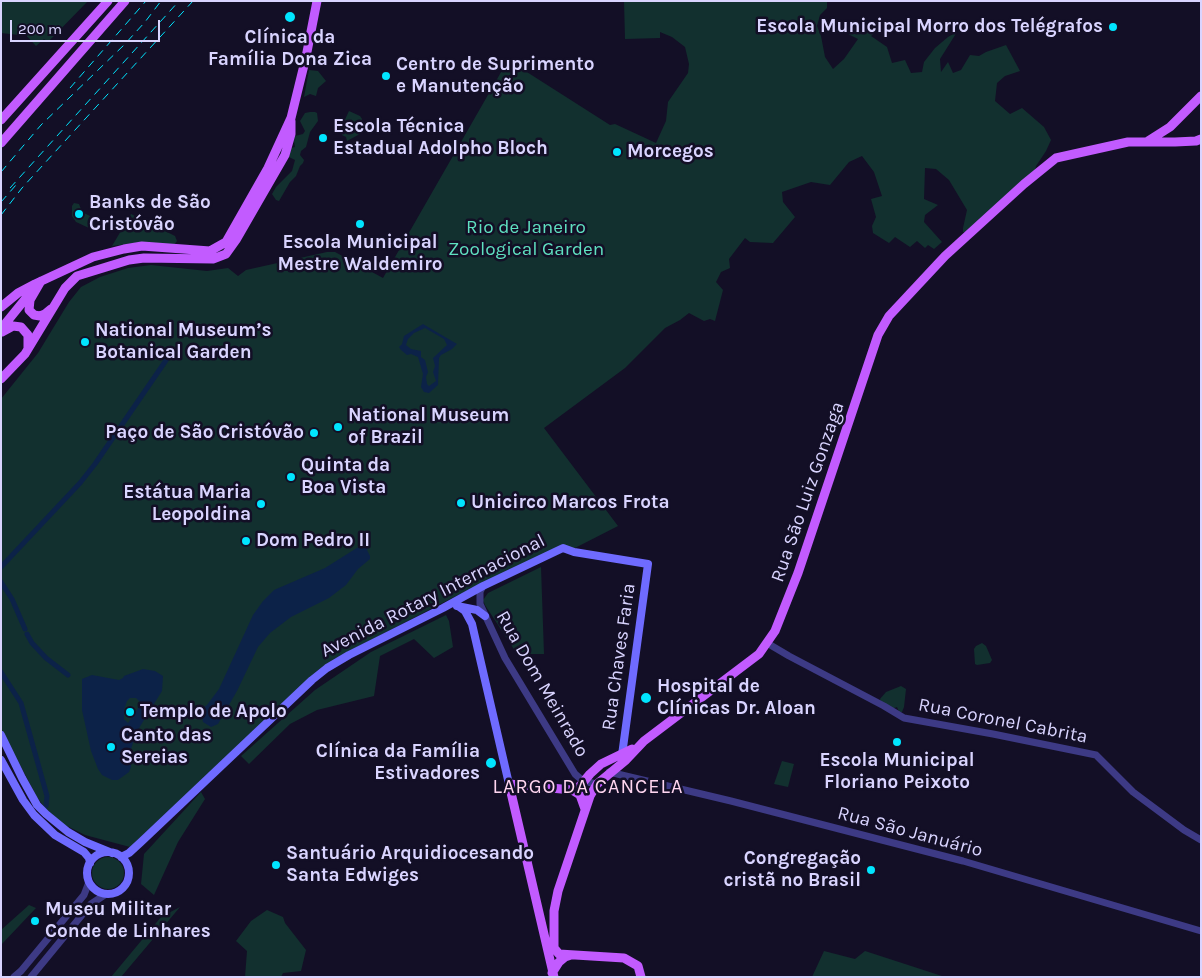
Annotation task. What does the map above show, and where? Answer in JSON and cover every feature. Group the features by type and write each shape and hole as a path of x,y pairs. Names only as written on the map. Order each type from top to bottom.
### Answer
{"main road":[{"path":"1,120 108,1"},
{"path":"1,142 125,1"},
{"path":"1,307 18,293 80,262 124,249 142,246 210,251 226,242 277,149 290,118 303,70 317,1"},
{"path":"1148,142 1170,127 1201,96"},
{"path":"1,379 28,350 64,288 77,276 126,261 144,258 208,260 219,258 230,250 285,155 291,134 290,118"},
{"path":"1170,127 1169,136 1175,142"},
{"name":"Rua São Luiz Gonzaga","path":"571,955 559,954 554,948 554,911 558,891 592,791 609,772 626,760 638,745 748,664 759,654 777,628 874,344 889,316 945,256 1045,165 1056,158 1128,142 1175,142 1201,139"},
{"path":"251,199 253,210"},
{"path":"124,249 126,261"},
{"path":"41,281 30,300 29,310 34,315 40,316 53,306"},
{"path":"1,330 20,304 41,281"},
{"path":"1,330 13,326 21,327 28,335 28,350"},
{"name":"Avenida Rotary Internacional","path":"121,857 129,853 141,842 312,680 338,661 482,586 561,548 566,548"},
{"name":"Rua Chaves Faria","path":"566,548 574,552 648,564 622,754"},
{"path":"443,608 458,606 477,610 485,616"},
{"path":"458,606 465,612 472,624 552,976"},
{"path":"1,735 22,778 42,810 68,832 97,847 112,852 121,857 128,865 129,876 125,886 116,892 106,894 95,890 89,882 87,872 97,855 112,852"},
{"path":"572,790 576,789 602,764 638,745"},
{"path":"609,772 622,754"},
{"path":"1,760 23,800 34,815 55,835 87,855 90,864"},
{"path":"509,784 572,790 580,795 585,810"},
{"name":"Avenida Rotary Internacional","path":"128,865 141,842"},
{"path":"87,855 93,853 97,847"},
{"path":"552,976 559,962 571,955 624,958 638,966 641,977"}],"street":[{"name":"Rua Dom Meinrado","path":"482,586 480,604 505,658 575,774 583,782 597,784"},
{"name":"Rua Coronel Cabrita","path":"767,643 904,718 993,734 1096,756 1133,792 1184,830 1201,840"},
{"name":"Rua São Januário","path":"609,772 731,801 963,861 1201,932"},
{"path":"14,977 84,894 89,882"},
{"path":"31,977 91,904 106,894"}],"green space":[{"path":"1,1 88,1 48,42 44,39 36,46 23,32 19,31 19,35 1,33"},
{"name":"Quinta da Boa Vista","path":"624,1 827,1 827,8 820,15 817,26 825,57 833,69 844,59 858,39 848,34 857,22 877,21 879,29 871,36 887,47 892,63 905,60 911,73 922,72 924,62 935,48 957,32 940,59 941,72 948,62 953,73 961,70 970,55 979,56 1006,45 1020,71 1005,76 997,83 995,101 1010,114 1022,108 1044,127 1051,140 1036,166 1034,177 968,233 963,232 967,210 949,180 936,169 925,168 924,199 938,205 925,215 924,222 942,242 934,249 928,245 925,248 917,241 910,247 895,237 889,243 873,233 872,226 876,217 871,199 882,196 874,172 862,156 849,162 830,185 811,182 782,192 783,202 795,217 773,243 750,242 745,238 729,259 730,268 721,272 716,282 723,290 715,321 710,319 704,321 689,313 665,328 625,368 544,428 618,526 573,549 564,546 456,596 334,659 318,670 130,847 85,835 63,824 45,808 37,797 1,729 1,399 38,353 69,302 81,287 100,277 128,268 151,265 207,271 228,268 238,276 246,270 327,252 335,252 383,278 508,60 610,125 615,124 656,143 666,121 668,102 688,73 689,64 685,47 672,37 660,32 660,38 625,39"},
{"path":"309,70 318,71 326,81 318,88 316,96 310,94 304,97"},
{"path":"349,111 360,116 363,130 347,141 340,130"},
{"path":"305,113 317,113 318,121 310,132 306,147 301,151 300,155 304,160 303,163 279,201 276,200 272,194 276,187 292,171 295,160 289,157 291,148 295,147 295,136 303,134 305,131 300,121"},
{"name":"Banks de São Cristóvão","path":"74,203 79,204 82,212 94,218 95,222 92,226 89,228 76,222 72,216 72,206"},
{"path":"131,214 175,236 177,241 174,245 142,242 112,246"},
{"path":"541,567 544,654 517,654 483,600 488,593"},
{"path":"446,615 449,621 453,647 434,658 414,639 380,656 374,696 317,710 290,724 249,764 241,756 315,690 371,652"},
{"path":"982,643 986,646 992,660 990,663 977,665 975,664 974,649"},
{"path":"901,686 906,689 904,707 902,712 899,712 897,707 892,709 881,702 880,699 886,692"},
{"path":"782,761 794,764 788,787 774,784"},
{"path":"201,792 205,799 178,842 154,895 141,884 144,854"},
{"path":"108,857 120,861 124,873 120,885 108,889 96,885 92,873 96,861"},
{"path":"29,905 36,908 1,945 1,930"},
{"path":"180,907 121,977 111,977 161,917"},
{"path":"267,910 283,917 285,923 306,950 301,971 283,973 281,977 245,977 247,951 236,941 251,921"},
{"path":"824,951 855,959 865,951 945,977 812,977"}],"water":[{"path":"423,324 457,344 439,358 438,385 429,393 424,392 421,387 423,374 418,357 411,354 407,355 399,347 404,336","holes":["425,328 444,339 447,345 433,358 435,366 433,372 436,381 429,386 426,377 428,372 425,360 421,357 421,351 411,349 406,345 408,339 414,333"]},
{"path":"360,546 369,547 367,550 370,559 358,569 346,585 329,598 291,617 270,633 258,647 237,691 218,724 211,727 203,722 201,709 207,705 219,689 253,615 263,601 274,590 325,568"},
{"path":"143,669 155,671 163,676 162,691 136,733 131,749 131,767 129,772 118,780 112,780 102,775 91,751 82,710 82,679 92,675 119,680 124,676","holes":["130,698 136,698 140,702 128,723 124,719 124,710 127,701"]}],"waterway":[{"path":"1,567 80,483 171,353"},
{"path":"1,582 12,599 25,629"},
{"path":"27,634 32,643 46,658 68,675"},
{"path":"1,672 21,703 47,796 46,806"}],"railway":[{"path":"70,88 146,1"},
{"path":"1,172 41,125 124,45 161,1"},
{"path":"10,188 179,1"},
{"path":"1,215 22,188 193,1"},
{"path":"1,202 16,185"}],"place":[{"name":"Clínica da Família Dona Zica","path":"290,17"},
{"name":"Escola Municipal Morro dos Telégrafos","path":"1113,27"},
{"name":"Centro de Suprimento e Manutenção","path":"386,76"},
{"name":"Escola Técnica Estadual Adolpho Bloch","path":"323,138"},
{"name":"Morcegos","path":"617,152"},
{"name":"Banks de São Cristóvão","path":"79,214"},
{"name":"Escola Municipal Mestre Waldemiro","path":"360,224"},
{"name":"National Museum’s Botanical Garden","path":"85,342"},
{"name":"National Museum of Brazil","path":"338,427"},
{"name":"Paço de São Cristóvão","path":"314,433"},
{"name":"Quinta da Boa Vista","path":"291,477"},
{"name":"Unicirco Marcos Frota","path":"461,503"},
{"name":"Estátua Maria Leopoldina","path":"261,504"},
{"name":"Dom Pedro II","path":"246,541"},
{"name":"Hospital de Clínicas Dr. Aloan","path":"646,698"},
{"name":"Templo de Apolo","path":"130,712"},
{"name":"Escola Municipal Floriano Peixoto","path":"897,742"},
{"name":"Canto das Sereias","path":"111,747"},
{"name":"Clínica da Família Estivadores","path":"491,763"},
{"name":"Santuário Arquidiocesando Santa Edwiges","path":"276,865"},
{"name":"Congregação cristã no Brasil","path":"871,870"},
{"name":"Museu Militar Conde de Linhares","path":"35,921"}],"district":[{"name":"LARGO DA CANCELA","path":"588,787"}],"park label":[{"name":"Rio de Janeiro Zoological Garden","path":"526,239"}]}
